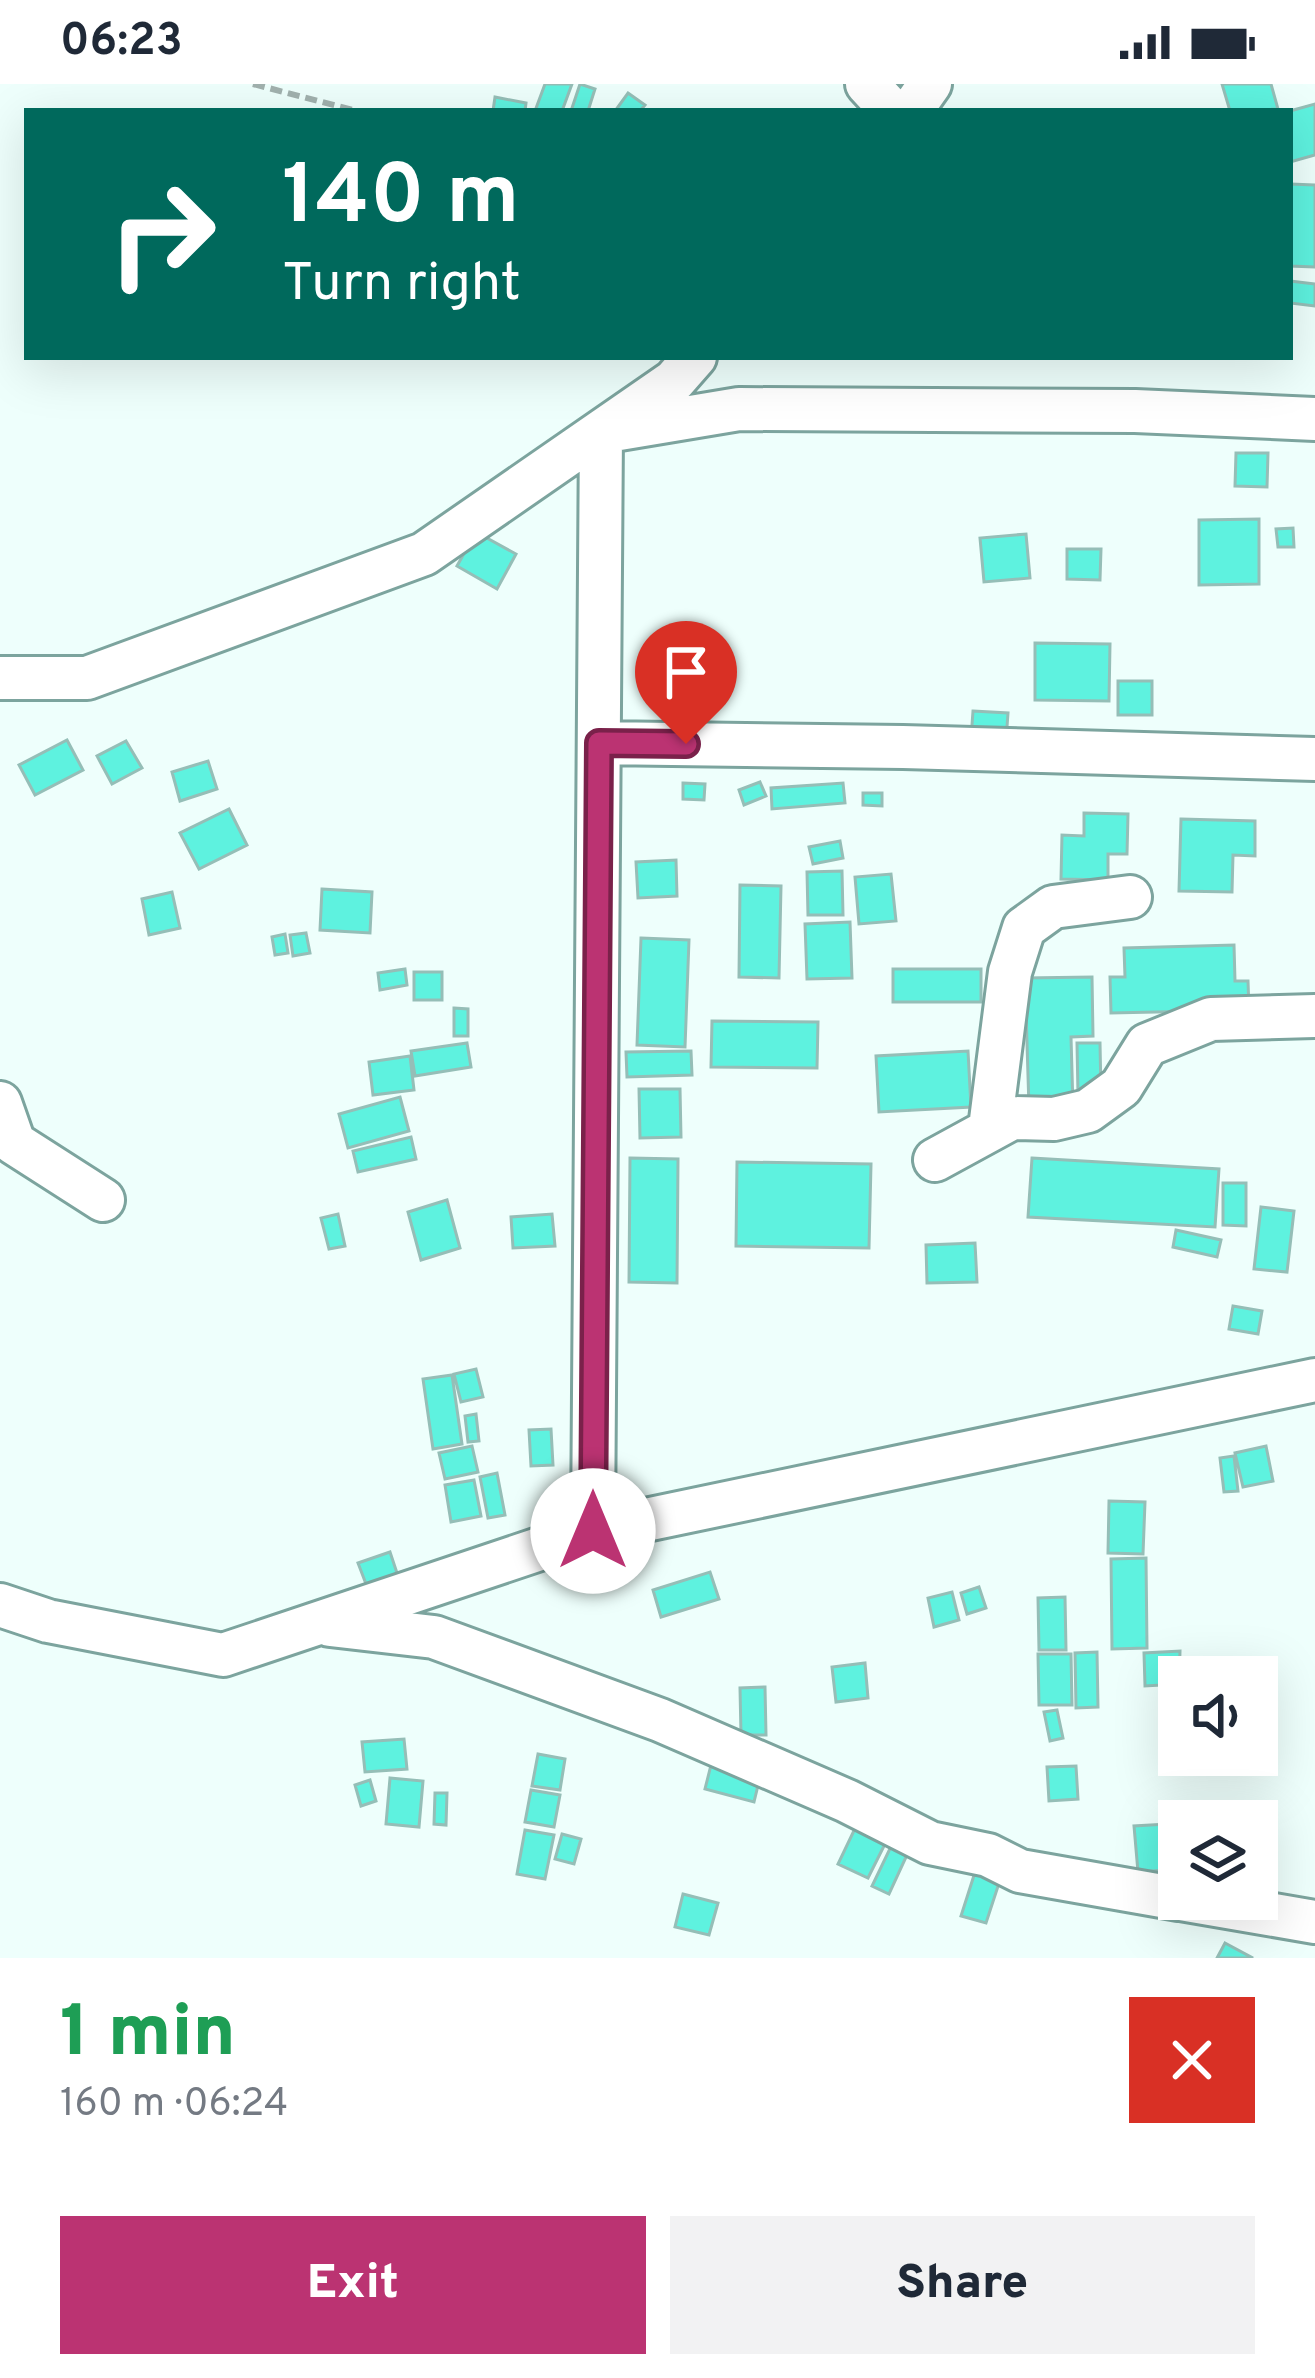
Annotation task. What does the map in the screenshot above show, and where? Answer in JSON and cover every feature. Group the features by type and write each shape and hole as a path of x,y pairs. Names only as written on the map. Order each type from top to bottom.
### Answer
{"street":[{"path":"867,84 889,108"},
{"path":"0,678 87,678 424,554 674,381 692,360"},
{"path":"601,432 739,410 1135,411 1315,419"},
{"path":"593,1531 601,432"},
{"path":"599,743 1315,760"},
{"path":"990,1128 1010,972 1024,928 1053,907 1130,897"},
{"path":"934,1160 1012,1118 1054,1119 1088,1111 1121,1087 1147,1045 1211,1018 1315,1016"},
{"path":"0,1103 14,1142 103,1200"},
{"path":"0,1605 48,1621 223,1655 593,1531 1315,1380"},
{"path":"319,1623 434,1637 660,1720 847,1801 930,1843 988,1855 1020,1871 1158,1895"},
{"path":"1278,1916 1315,1922"}],"path":[{"path":"253,84 346,108"}],"building":[{"path":"545,84 572,84 563,108 536,108"},
{"path":"580,84 595,89 589,108 572,108"},
{"path":"1222,84 1271,84 1278,108 1229,108"},
{"path":"628,93 645,105 642,108 617,108"},
{"path":"495,97 526,103 525,108 493,108"},
{"path":"1315,104 1315,155 1293,161 1293,110"},
{"path":"1293,184 1315,185 1315,267 1293,266"},
{"path":"1293,281 1315,284 1315,306 1293,303"},
{"path":"1236,453 1268,453 1267,487 1235,486"},
{"path":"1259,519 1259,584 1199,585 1199,520"},
{"path":"1293,528 1294,547 1278,547 1276,529"},
{"path":"476,532 516,554 497,589 457,566"},
{"path":"1026,534 1030,578 984,582 980,538"},
{"path":"1067,549 1101,549 1100,580 1067,579"},
{"path":"1035,643 1110,644 1109,701 1035,700"},
{"path":"1118,681 1152,681 1152,715 1118,715"},
{"path":"973,711 1008,713 1006,741 971,739"},
{"path":"67,740 83,770 35,795 19,765"},
{"path":"126,741 142,768 112,784 97,756"},
{"path":"208,761 217,789 180,801 172,772"},
{"path":"760,782 766,796 744,805 739,790"},
{"path":"683,783 705,784 704,800 683,799"},
{"path":"843,783 845,803 772,809 771,788"},
{"path":"863,793 882,793 882,806 863,805"},
{"path":"229,809 247,845 199,869 180,833"},
{"path":"1084,813 1128,814 1127,854 1108,854 1108,880 1061,879 1062,835 1084,836"},
{"path":"1181,819 1255,821 1255,856 1233,855 1232,892 1179,891"},
{"path":"840,841 843,858 813,864 809,847"},
{"path":"676,860 677,896 638,898 636,862"},
{"path":"842,871 843,915 808,915 807,872"},
{"path":"891,874 896,921 859,924 855,877"},
{"path":"740,885 781,886 779,978 739,977"},
{"path":"322,889 372,892 370,933 320,930"},
{"path":"172,892 180,928 149,935 142,899"},
{"path":"850,922 852,978 807,979 805,924"},
{"path":"306,933 310,953 293,956 290,935"},
{"path":"285,934 288,953 275,955 272,937"},
{"path":"641,938 689,940 685,1047 637,1045"},
{"path":"1234,945 1235,981 1248,981 1249,1010 1111,1013 1110,977 1125,977 1124,948"},
{"path":"405,969 407,985 380,990 378,973"},
{"path":"893,969 981,969 981,1002 893,1002"},
{"path":"414,972 442,972 442,1000 414,1000"},
{"path":"1092,977 1093,1036 1071,1037 1073,1107 1029,1108 1025,978"},
{"path":"454,1008 468,1009 468,1036 454,1036"},
{"path":"712,1021 818,1022 817,1068 711,1067"},
{"path":"467,1043 471,1067 415,1076 411,1051"},
{"path":"1077,1043 1100,1043 1101,1093 1078,1094"},
{"path":"691,1051 692,1075 627,1077 626,1052"},
{"path":"968,1051 971,1107 879,1112 876,1056"},
{"path":"410,1056 414,1090 373,1095 369,1062"},
{"path":"639,1089 680,1089 681,1137 640,1138"},
{"path":"400,1097 409,1131 348,1148 339,1114"},
{"path":"411,1137 416,1159 358,1172 353,1151"},
{"path":"630,1158 678,1159 677,1283 629,1282"},
{"path":"1032,1158 1219,1169 1215,1227 1028,1217"},
{"path":"737,1162 871,1164 869,1248 736,1246"},
{"path":"1223,1183 1246,1183 1246,1226 1223,1225"},
{"path":"447,1200 460,1248 421,1260 408,1212"},
{"path":"1261,1207 1294,1211 1287,1272 1254,1269"},
{"path":"338,1214 345,1246 329,1249 321,1218"},
{"path":"552,1214 555,1246 513,1248 511,1217"},
{"path":"1176,1230 1221,1240 1217,1257 1173,1247"},
{"path":"975,1243 977,1282 927,1283 926,1245"},
{"path":"1233,1306 1262,1311 1258,1334 1229,1329"},
{"path":"476,1369 483,1397 461,1402 454,1374"},
{"path":"452,1375 462,1444 433,1449 423,1379"},
{"path":"476,1414 479,1441 468,1442 465,1416"},
{"path":"551,1429 553,1465 531,1466 529,1430"},
{"path":"472,1446 478,1472 445,1479 439,1453"},
{"path":"1266,1446 1273,1481 1243,1487 1235,1453"},
{"path":"1234,1456 1238,1491 1224,1492 1220,1458"},
{"path":"497,1473 505,1515 488,1518 480,1477"},
{"path":"474,1480 481,1516 451,1522 445,1485"},
{"path":"1109,1501 1145,1502 1143,1554 1108,1553"},
{"path":"390,1552 403,1591 371,1597 358,1563"},
{"path":"1146,1558 1147,1648 1112,1649 1111,1559"},
{"path":"710,1572 719,1599 661,1617 653,1590"},
{"path":"979,1587 986,1608 967,1614 961,1593"},
{"path":"952,1592 959,1620 934,1627 928,1598"},
{"path":"1065,1597 1066,1650 1039,1650 1038,1598"},
{"path":"1180,1651 1180,1656 1158,1656 1158,1685 1145,1686 1144,1653"},
{"path":"1097,1652 1098,1707 1076,1708 1075,1653"},
{"path":"1038,1654 1071,1654 1072,1705 1039,1705"},
{"path":"865,1663 868,1698 836,1702 832,1667"},
{"path":"765,1687 766,1735 741,1735 740,1688"},
{"path":"1057,1710 1063,1738 1050,1741 1044,1712"},
{"path":"404,1739 407,1769 365,1772 362,1742"},
{"path":"538,1754 565,1759 560,1790 532,1786"},
{"path":"712,1761 761,1773 754,1802 705,1789"},
{"path":"1076,1766 1078,1799 1049,1801 1047,1767"},
{"path":"390,1778 423,1781 419,1827 386,1824"},
{"path":"370,1780 376,1801 361,1806 355,1785"},
{"path":"531,1790 560,1795 554,1827 525,1822"},
{"path":"435,1793 447,1793 446,1825 434,1824"},
{"path":"860,1818 891,1832 868,1878 838,1864"},
{"path":"1158,1825 1158,1871 1138,1872 1134,1826"},
{"path":"525,1830 554,1835 545,1879 517,1874"},
{"path":"562,1834 581,1839 574,1864 555,1859"},
{"path":"897,1834 913,1842 889,1894 872,1886"},
{"path":"977,1866 1002,1874 986,1923 961,1916"},
{"path":"683,1894 718,1903 709,1935 675,1927"},
{"path":"1225,1943 1253,1958 1217,1958"}],"route":[{"path":"593,1531 599,743 686,744"}]}
